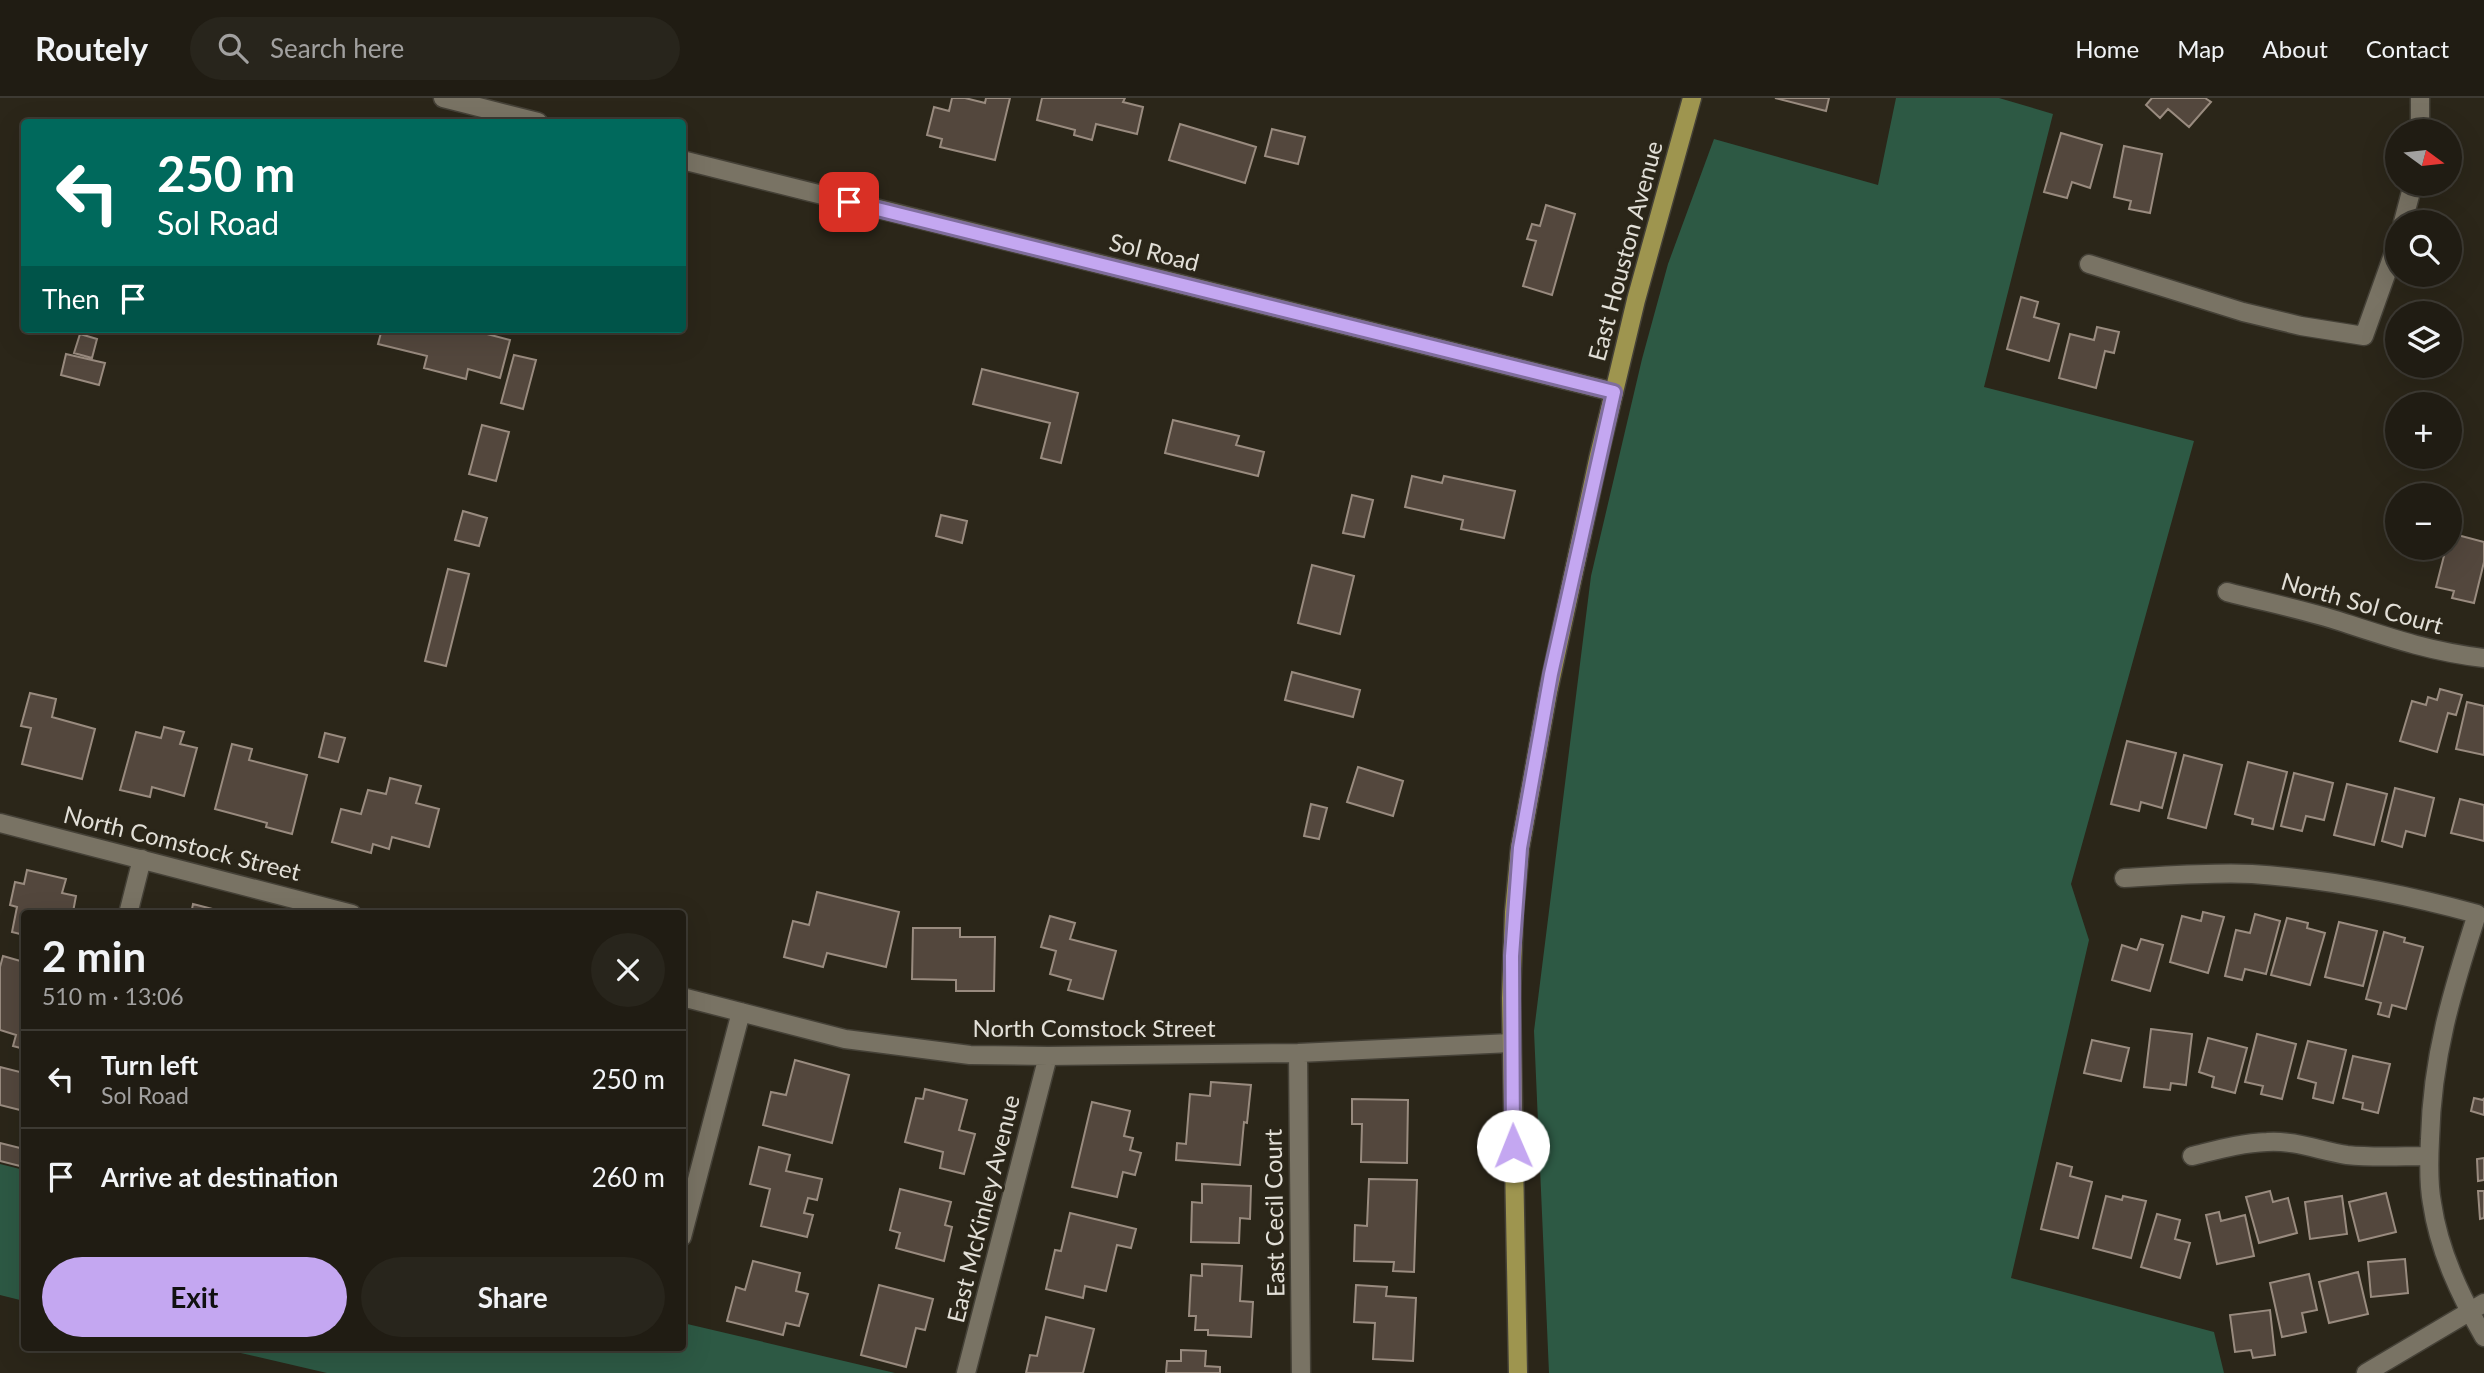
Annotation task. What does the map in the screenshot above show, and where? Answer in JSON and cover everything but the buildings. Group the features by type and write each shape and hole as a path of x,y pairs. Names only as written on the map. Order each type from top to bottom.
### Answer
{"main road":[{"name":"East Houston Avenue","path":"1518,1373 1511,1043 1514,912 1527,805 1570,583 1614,392 1636,300 1692,98"}],"street":[{"path":"443,98 526,119"},
{"path":"2420,98 2420,119"},
{"name":"Sol Road","path":"686,161 1614,392"},
{"path":"2089,264 2243,312 2301,326 2364,336 2385,278"},
{"name":"North Sol Court","path":"2227,592 2340,621 2394,640 2452,654 2484,658"},
{"name":"North Comstock Street","path":"0,823 337,910"},
{"path":"129,910 142,859"},
{"path":"2124,878 2202,873 2291,878 2425,900 2477,915 2450,996 2437,1057 2429,1156 2431,1202 2440,1241 2452,1276 2476,1307 2484,1337"},
{"name":"North Comstock Street","path":"686,998 845,1039 970,1055 1298,1053 1511,1043"},
{"path":"686,1222 741,1012"},
{"name":"East Cecil Court","path":"1298,1053 1301,1373"},
{"name":"East McKinley Avenue","path":"967,1373 1048,1056"},
{"path":"2192,1156 2238,1145 2269,1142 2297,1143 2358,1156 2429,1156"},
{"path":"2366,1373 2476,1307"}],"green space":[{"path":"1896,98 1999,98 2053,114 1984,387 2194,441 2071,884 2089,940 2011,1278 2214,1332 2224,1373 1549,1373 1534,1031 1591,576 1642,359 1668,264 1714,139 1878,185"},
{"path":"0,1164 21,1169 21,1300 0,1295"},
{"path":"686,1324 895,1373 327,1373 232,1351 686,1351"}],"route":[{"path":"849,202 1614,392 1551,674 1520,848 1512,956 1513,1146"}]}
